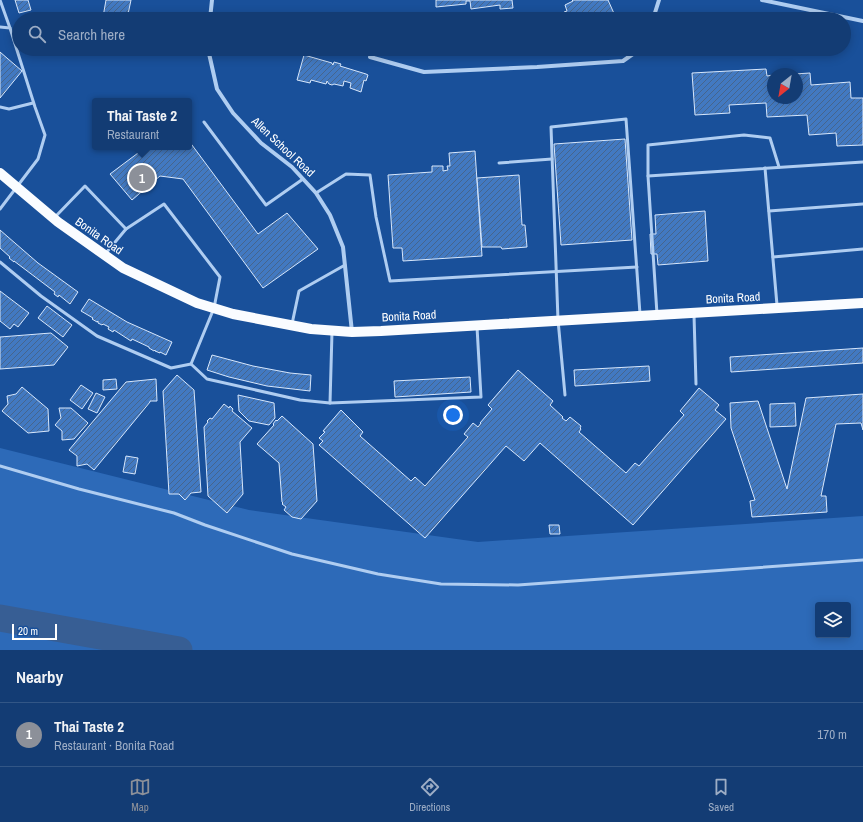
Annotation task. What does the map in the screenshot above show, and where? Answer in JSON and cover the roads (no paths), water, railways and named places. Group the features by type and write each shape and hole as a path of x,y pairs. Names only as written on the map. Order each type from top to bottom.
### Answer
{"main road":[{"name":"Bonita Road","path":"0,173 54,219 123,268 197,303 233,314 311,329 352,332 863,303"}],"street":[{"path":"211,12 212,0"},
{"path":"655,12 659,0"},
{"path":"762,0 820,12"},
{"path":"851,19 863,21"},
{"name":"Allen School Road","path":"210,56 217,89 233,114 261,143 292,167 316,193 332,222 343,247 352,332"},
{"path":"370,58 424,72 537,67 623,61 630,56"}],"lane":[{"path":"0,0 12,35"},
{"path":"0,27 10,28"},
{"path":"0,209 38,159 45,136 19,56"},
{"path":"0,107 9,109 33,103"},
{"path":"565,395 558,320 551,127 626,119 640,316"},
{"path":"204,122 266,205 303,179"},
{"path":"657,315 648,176 648,145 744,135 770,138 779,167"},
{"path":"499,163 552,159"},
{"path":"648,176 863,162"},
{"path":"766,168 777,308"},
{"path":"316,193 346,174 370,175 376,217 390,281 637,267"},
{"path":"54,219 85,186 126,229"},
{"path":"104,255 126,229 164,204 220,277 214,308 191,364"},
{"path":"769,211 863,204"},
{"path":"773,257 863,249"},
{"path":"0,262 41,296 97,336 172,368 191,364"},
{"path":"291,325 299,291 345,265"},
{"path":"694,313 696,384"},
{"path":"191,364 207,379 300,400 330,403 481,397 477,325"},
{"path":"330,403 332,331"},
{"path":"0,466 79,489 174,513 292,554 378,574 440,584 518,584 863,560"}],"waterway":[{"path":"0,618 179,650"}],"place":[{"name":"Thai Taste 2","path":"142,178"}]}
